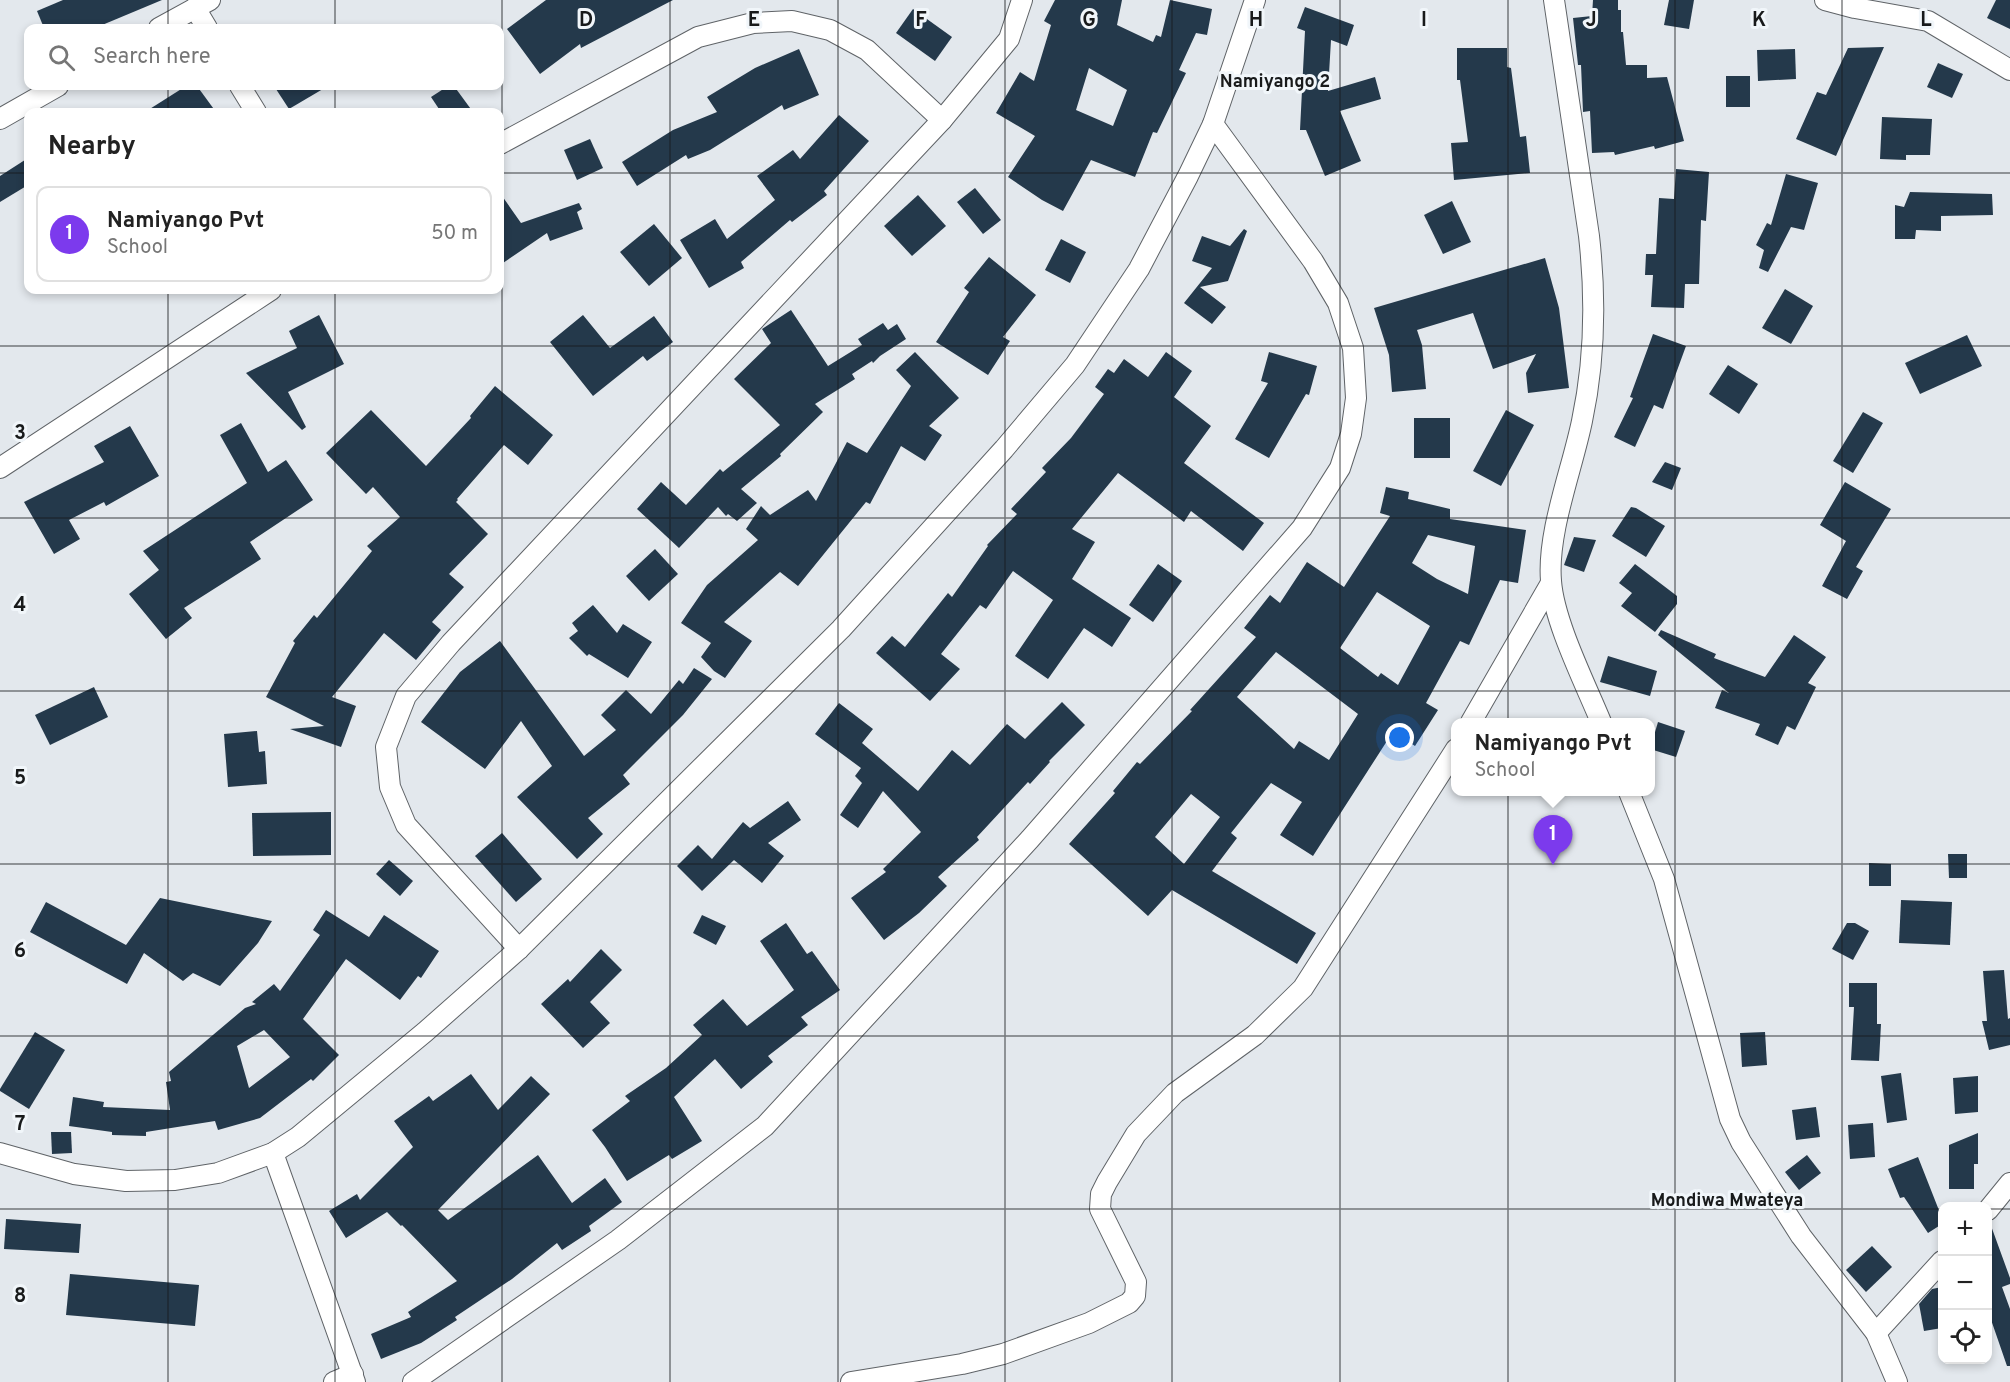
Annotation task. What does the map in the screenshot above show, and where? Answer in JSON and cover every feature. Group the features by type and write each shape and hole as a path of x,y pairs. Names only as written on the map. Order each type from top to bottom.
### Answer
{"street":[{"path":"519,949 406,825 390,787 386,747 406,696 450,644 942,120 1009,39 1022,0"},
{"path":"0,1153 74,1174 126,1181 175,1180 219,1173 273,1153 298,1137 389,1062 519,949 841,629 1075,365 1133,278 1188,176 1213,124 1255,0"},
{"path":"1554,0 1589,236 1594,310 1591,358 1582,420 1558,518 1551,561 1551,583 1564,630 1599,718"},
{"path":"1825,0 1855,8 1928,21 2010,70"},
{"path":"166,24 202,4 206,24"},
{"path":"504,142 699,37 753,23 792,21 830,30 867,50 942,120"},
{"path":"0,119 51,90"},
{"path":"242,90 254,108"},
{"path":"413,1382 618,1240 765,1126 1030,839 1302,528 1340,468 1351,434 1356,398 1353,348 1338,303 1313,261 1213,124"},
{"path":"0,468 265,294"},
{"path":"1474,718 1551,583"},
{"path":"851,1382 962,1364 1003,1354 1089,1323 1129,1303 1135,1296 1136,1282 1101,1209 1101,1194 1107,1182 1136,1134 1175,1093 1255,1035 1303,988 1451,755"},
{"path":"1631,796 1664,879 1730,1119 1741,1142 1801,1236 1876,1333 1897,1382"},
{"path":"273,1153 354,1378 334,1382"},
{"path":"1992,1205 2010,1183"},
{"path":"1876,1333 1938,1265"}],"building":[{"path":"63,0 162,0 105,24 42,24 37,11"},
{"path":"546,0 673,0 581,48 580,44 540,74 507,29"},
{"path":"1055,0 1122,0 1117,25 1153,42 1156,35 1161,37 1170,0 1212,9 1207,35 1196,33 1179,70 1186,73 1157,133 1153,132 1135,177 1091,160 1063,211 1008,177 1035,136 996,113 1020,72 1034,81 1051,25 1044,21","holes":["1089,68 1127,90 1113,126 1076,110"]},
{"path":"1593,0 1618,0 1626,65 1647,65 1647,78 1667,77 1684,141 1655,149 1654,146 1615,155 1614,152 1592,153 1590,111 1583,112 1581,65 1578,65 1573,18 1592,16"},
{"path":"1669,0 1694,0 1689,29 1664,25"},
{"path":"1996,0 2010,0 2010,29 1987,18"},
{"path":"1305,7 1354,25 1347,46 1331,40 1328,91 1375,77 1381,99 1340,111 1361,161 1325,176 1306,130 1300,130 1305,31 1297,28"},
{"path":"913,9 952,37 935,61 896,33"},
{"path":"1884,47 1836,156 1796,139 1817,92 1826,95 1848,48"},
{"path":"1457,48 1507,48 1507,67 1511,68 1520,137 1526,136 1530,173 1454,180 1451,143 1468,142 1460,80 1457,80"},
{"path":"799,49 819,95 784,110 782,105 710,150 688,159 686,155 637,186 622,162 673,130 717,112 707,97 755,68"},
{"path":"1795,49 1796,79 1758,81 1757,50"},
{"path":"1938,63 1963,74 1952,98 1927,87"},
{"path":"1726,76 1750,76 1750,107 1726,107"},
{"path":"180,90 200,90 213,108 151,108"},
{"path":"277,90 321,90 291,108 288,108"},
{"path":"442,90 457,90 470,108 438,108 431,97"},
{"path":"839,115 869,141 824,191 827,195 792,222 790,220 741,262 744,268 709,288 680,240 715,219 727,239 775,200 757,176 793,150 800,159"},
{"path":"1882,117 1932,119 1930,155 1906,155 1906,160 1880,159"},
{"path":"590,139 603,168 577,180 564,150"},
{"path":"24,161 24,187 0,202 0,176"},
{"path":"1676,169 1709,172 1706,221 1701,220 1699,284 1685,284 1684,308 1651,307 1653,275 1645,275 1646,254 1656,254 1659,198 1674,199"},
{"path":"1786,174 1818,183 1804,230 1791,227 1768,272 1759,268 1764,250 1756,245 1767,223 1771,225"},
{"path":"975,188 1001,220 983,234 957,202"},
{"path":"1910,192 1992,194 1993,215 1941,216 1941,231 1916,230 1915,239 1895,239 1895,205 1904,207"},
{"path":"918,195 946,226 912,256 884,226"},
{"path":"504,199 521,223 579,203 582,209 577,212 583,229 550,241 547,233 504,262"},
{"path":"1452,201 1471,242 1443,254 1424,215"},
{"path":"654,224 682,258 649,286 620,252"},
{"path":"1244,229 1247,231 1228,281 1200,287 1226,307 1212,324 1184,303 1212,268 1192,261 1202,236 1230,246"},
{"path":"1061,239 1086,252 1070,283 1045,270"},
{"path":"989,257 1036,295 1003,337 1010,341 988,375 936,342 969,292 964,288"},
{"path":"1545,258 1559,308 1569,388 1528,393 1526,373 1536,354 1493,369 1473,313 1417,330 1422,345 1426,389 1392,392 1389,355 1374,308"},
{"path":"1785,289 1813,306 1791,344 1762,328"},
{"path":"791,310 828,366 862,345 858,339 883,323 888,330 897,324 906,339 873,363 872,361 852,374 855,379 815,404 823,412 780,454 781,456 741,489 757,503 737,521 728,514 726,516 718,507 679,548 637,509 661,482 686,505 720,469 723,472 780,425 734,379 771,343 762,329"},
{"path":"319,315 344,364 288,392 306,427 302,430 246,373 297,348 289,331"},
{"path":"583,315 610,348 654,316 673,342 647,361 643,356 593,396 550,342"},
{"path":"1653,334 1686,346 1663,409 1654,405 1635,447 1614,437 1633,398 1630,397"},
{"path":"1967,335 1982,366 1920,394 1905,363"},
{"path":"915,352 959,398 929,426 942,435 925,461 901,446 870,504 866,502 798,586 780,572 724,622 752,641 725,678 714,671 701,657 711,643 681,623 707,585 758,540 746,529 761,506 770,515 808,490 816,501 847,442 867,453 911,386 896,370"},
{"path":"1166,352 1192,371 1174,397 1211,426 1184,463 1264,523 1243,551 1191,511 1184,522 1118,473 1072,529 1095,542 1072,579 1131,618 1112,647 1084,628 1048,679 1015,656 1053,600 1013,571 986,609 980,605 941,654 960,669 930,701 876,653 892,636 905,647 948,593 952,597 987,545 1017,514 1011,509 1046,472 1042,468 1071,438 1104,394 1095,387 1108,369 1114,373 1124,359 1148,377"},
{"path":"1269,352 1317,366 1309,395 1306,394 1269,458 1235,439 1268,383 1261,381"},
{"path":"1728,365 1758,384 1739,414 1709,394"},
{"path":"495,386 553,435 528,465 504,445 457,499 456,502 488,534 449,574 464,587 432,622 441,630 416,660 384,633 332,697 356,706 341,747 290,729 324,726 266,697 295,643 293,641 314,615 317,618 372,551 367,546 400,517 373,487 366,494 326,453 371,410 426,466 471,418 470,416"},
{"path":"1506,410 1534,425 1501,486 1473,471"},
{"path":"1863,412 1883,423 1853,473 1833,461"},
{"path":"1414,418 1450,418 1450,458 1414,458"},
{"path":"241,423 268,472 286,460 313,500 250,542 261,559 184,608 192,618 166,639 129,594 159,570 143,551 247,483 220,435"},
{"path":"130,426 159,476 106,506 104,502 69,520 80,539 54,554 24,502 104,462 94,446"},
{"path":"1665,462 1681,468 1672,490 1652,482"},
{"path":"1845,482 1891,509 1856,567 1863,571 1847,599 1822,586 1846,541 1820,525"},
{"path":"1386,487 1409,492 1408,499 1450,509 1450,519 1526,530 1518,583 1500,580 1469,645 1460,641 1426,703 1438,710 1415,746 1400,736 1394,746 1387,741 1313,856 1280,835 1302,802 1271,783 1231,833 1237,838 1212,871 1316,933 1297,964 1172,890 1148,916 1069,844 1115,793 1113,791 1137,762 1140,764 1192,711 1190,710 1256,637 1244,628 1270,595 1280,603 1307,562 1344,587 1390,516 1380,513","holes":["1428,535 1475,546 1468,594 1437,579 1412,563","1377,592 1430,626 1398,685 1381,673 1378,677 1340,648","1276,652 1358,714 1329,760 1299,741 1294,749 1237,697","1191,794 1220,817 1184,864 1155,837"]},
{"path":"1631,507 1665,526 1646,557 1612,536"},
{"path":"1574,537 1596,540 1584,572 1564,565"},
{"path":"655,549 678,574 649,601 626,576"},
{"path":"1158,564 1182,581 1153,622 1129,605"},
{"path":"1635,564 1677,596 1677,604 1655,632 1621,606 1632,593 1619,583"},
{"path":"593,605 617,633 623,624 652,642 628,678 589,654 587,656 569,638 578,631 572,623"},
{"path":"1661,630 1716,654 1714,658 1765,677 1794,635 1826,657 1808,683 1816,687 1795,730 1787,726 1778,745 1755,735 1760,724 1715,708 1722,690 1729,693 1658,635"},
{"path":"500,641 584,756 616,730 601,715 626,690 651,714 679,680 683,684 694,668 712,679 683,715 623,775 630,784 588,818 603,834 577,859 517,797 552,766 521,721 485,769 421,722 460,672"},
{"path":"1608,656 1657,671 1650,696 1600,682"},
{"path":"94,687 108,717 50,745 35,715"},
{"path":"1062,702 1085,725 977,837 979,840 938,877 947,886 919,913 884,940 851,898 886,872 883,869 921,832 883,791 858,828 840,815 862,783 855,776 861,768 815,734 839,703 873,729 862,743 918,791 952,750 970,765 1007,724 1025,739"},
{"path":"1658,722 1685,731 1676,757 1655,751 1655,732"},
{"path":"257,731 259,752 265,751 267,784 228,787 224,734"},
{"path":"788,801 801,820 768,843 784,856 762,883 734,860 702,891 677,866 698,845 712,859 743,822 750,828"},
{"path":"331,812 331,855 253,856 252,813"},
{"path":"502,833 542,879 516,902 475,856"},
{"path":"1948,854 1967,854 1967,878 1949,878"},
{"path":"389,860 413,881 400,896 376,874"},
{"path":"1869,863 1891,864 1891,886 1869,886"},
{"path":"160,898 272,921 258,943 220,986 193,973 183,981 144,953 127,984 30,932 46,902 126,945"},
{"path":"1901,900 1952,902 1950,945 1899,943"},
{"path":"326,910 369,937 384,915 439,951 421,978 418,976 400,1000 346,959 303,1019 339,1055 313,1081 311,1079 260,1118 218,1130 215,1121 146,1132 146,1136 112,1135 112,1132 69,1126 73,1097 104,1102 103,1107 170,1110 166,1082 171,1081 169,1072 245,1008 256,1004 252,1002 274,984 280,991 320,935 313,930","holes":["264,1030 290,1057 249,1088 237,1046"]},
{"path":"702,915 726,926 716,945 693,933"},
{"path":"786,923 807,954 812,951 840,990 801,1017 808,1025 768,1056 773,1062 741,1089 715,1059 674,1097 702,1141 672,1159 669,1155 627,1181 592,1130 630,1101 625,1096 666,1068 702,1035 693,1025 723,999 747,1026 794,990 760,941"},
{"path":"1847,923 1855,923 1869,931 1853,960 1832,949"},
{"path":"601,949 622,970 590,1002 610,1023 583,1048 541,1004 568,979 570,982"},
{"path":"2004,970 2008,1019 2010,1018 2010,1045 1989,1050 1982,1021 1987,1021 1983,971"},
{"path":"1849,983 1877,983 1877,1024 1881,1024 1879,1061 1851,1060 1854,1007 1849,1007"},
{"path":"35,1032 65,1050 29,1109 0,1089"},
{"path":"1765,1032 1767,1065 1742,1067 1740,1033"},
{"path":"1901,1073 1907,1120 1887,1123 1881,1076"},
{"path":"471,1074 498,1110 531,1076 550,1094 438,1210 448,1220 538,1155 572,1203 605,1178 622,1202 589,1226 591,1231 562,1250 557,1243 512,1279 455,1317 457,1320 421,1343 381,1359 371,1334 411,1317 408,1312 457,1281 387,1212 346,1238 329,1211 357,1194 360,1200 413,1147 394,1121 429,1096 433,1101"},
{"path":"1978,1076 1978,1112 1955,1114 1953,1078"},
{"path":"1816,1107 1820,1137 1796,1140 1792,1110"},
{"path":"1873,1123 1875,1157 1850,1159 1848,1125"},
{"path":"51,1132 71,1132 72,1153 52,1154"},
{"path":"1978,1133 1978,1164 1974,1164 1974,1189 1949,1189 1949,1145"},
{"path":"1807,1155 1821,1173 1799,1190 1785,1172"},
{"path":"1918,1157 1938,1208 1938,1227 1928,1233 1904,1197 1900,1198 1888,1169"},
{"path":"6,1219 81,1224 79,1253 4,1249"},
{"path":"1992,1228 2010,1278 2010,1284 2002,1287 2010,1309 2010,1366 2007,1366 1992,1323"},
{"path":"1872,1246 1892,1267 1866,1292 1846,1270"},
{"path":"70,1274 199,1285 195,1326 66,1315"},
{"path":"1938,1288 1938,1329 1924,1331 1919,1304 1932,1289"}],"place":[{"name":"Namiyango Pvt","path":"1553,865"}],"district":[{"name":"Namiyango 2","path":"1275,82"},
{"name":"Mondiwa Mwateya","path":"1727,1201"}]}
